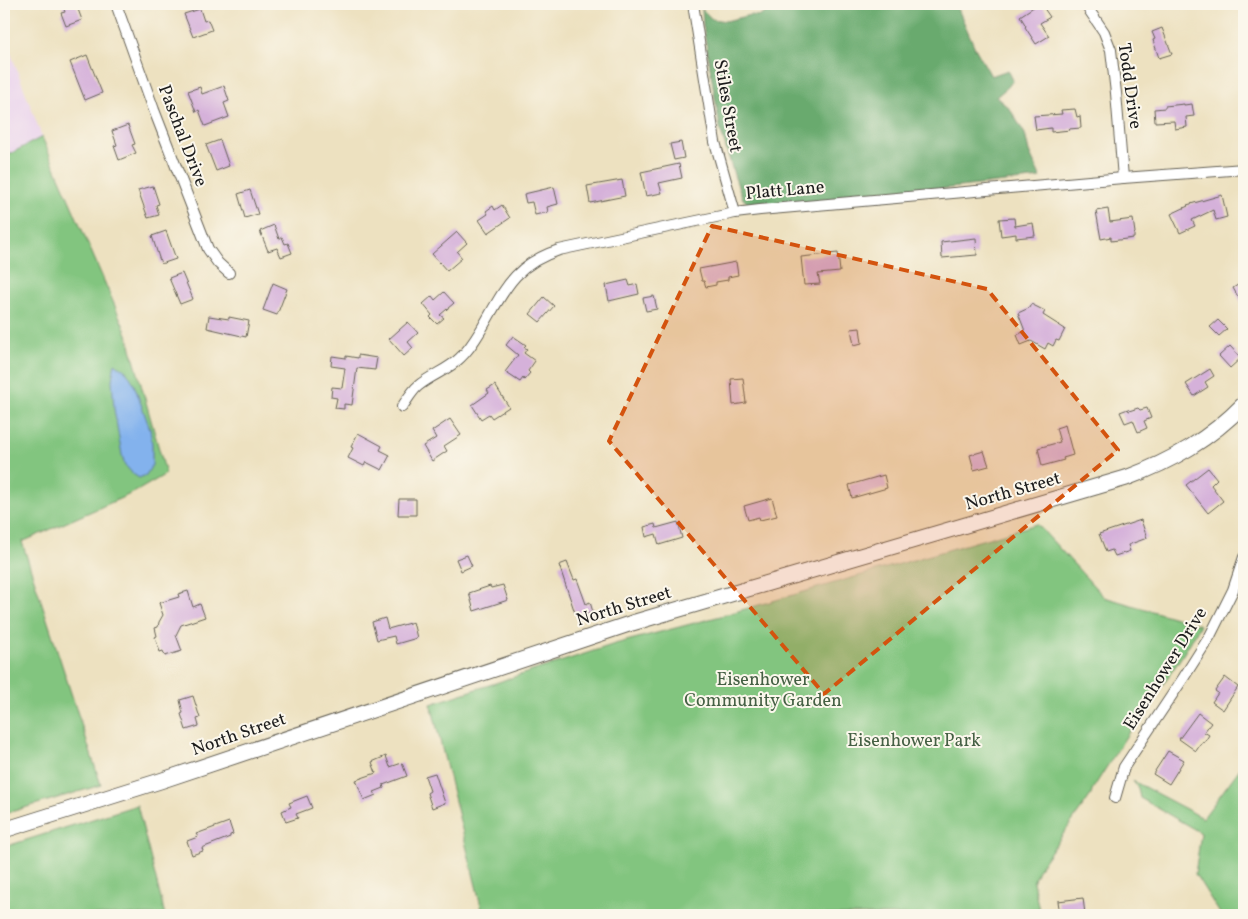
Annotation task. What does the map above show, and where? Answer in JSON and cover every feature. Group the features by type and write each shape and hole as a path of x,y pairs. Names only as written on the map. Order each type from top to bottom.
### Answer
{"main road":[{"name":"North Street","path":"4,830 160,781 632,623 1126,478 1162,464 1191,448 1211,434 1244,404"}],"street":[{"name":"Paschal Drive","path":"116,4 154,110 208,249 218,263 229,273"},
{"name":"Stiles Street","path":"693,4 714,142 735,212"},
{"name":"Todd Drive","path":"1085,4 1104,32 1111,50 1123,178"},
{"name":"Platt Lane","path":"402,407 417,387 452,364 474,342 509,284 525,267 534,260 559,250 735,212 1244,168"},
{"name":"Eisenhower Drive","path":"1115,798 1124,767 1210,636 1233,590 1244,557"}],"highlighted area":[{"path":"712,226 987,289 1118,450 824,694 609,441"}],"shaded area":[{"path":"4,35 42,137 4,157"}],"green space":[{"path":"771,4 956,4 975,48 991,76 1008,70 1013,80 996,97 1010,109 1025,134 1029,152 1041,178 759,209 748,204 743,199 735,178 720,128 702,9 712,19 726,21 750,15 760,16 769,10"},
{"path":"42,137 127,334 166,474 135,492 22,542 101,785 4,814 4,157"},
{"name":"Eisenhower Park","path":"1037,524 1104,597 1200,625 1175,667 1092,790 1091,795 1039,868 1033,882 1039,910 1038,915 467,915 482,910 431,704 615,644 721,616"},
{"path":"1244,763 1244,915 1221,915 1195,874 1201,833 1140,798 1138,788 1133,781 1203,818"},
{"path":"137,805 165,915 4,915 4,847"}],"water":[{"path":"115,363 127,372 133,382 150,429 152,465 146,475 139,478 125,465 122,455 114,409 112,380"}],"building":[{"path":"62,4 76,4 82,20 66,26 61,13 65,12"},
{"path":"1041,4 1050,17 1040,23 1049,36 1036,44 1020,16"},
{"path":"200,9 204,21 208,20 212,30 193,37 184,14"},
{"path":"1162,28 1172,54 1159,58 1152,32"},
{"path":"87,55 102,93 85,100 70,62"},
{"path":"224,86 229,101 224,103 229,117 205,126 199,110 196,112 188,91 200,87 202,94"},
{"path":"1192,104 1194,116 1186,117 1187,127 1175,129 1174,121 1155,122 1154,109"},
{"path":"1075,109 1077,117 1080,116 1081,128 1051,132 1051,128 1036,130 1034,116 1062,114 1061,110"},
{"path":"128,125 135,144 132,145 136,153 119,160 114,146 117,145 112,131"},
{"path":"220,140 229,166 216,171 206,145"},
{"path":"681,142 684,158 674,160 670,144"},
{"path":"679,164 682,178 659,183 662,193 646,196 641,172"},
{"path":"622,180 625,196 590,203 587,186"},
{"path":"153,186 159,204 156,205 159,215 148,218 138,190"},
{"path":"554,187 558,204 547,207 548,212 535,215 532,202 526,203 524,194"},
{"path":"250,190 258,214 245,218 238,194"},
{"path":"1222,195 1227,217 1216,220 1213,210 1192,220 1195,226 1180,233 1171,214 1187,205"},
{"path":"502,205 510,218 488,233 479,220 488,214 486,211 493,206 495,210"},
{"path":"1108,209 1110,222 1133,219 1134,238 1111,241 1111,237 1101,239 1096,211"},
{"path":"1014,218 1015,226 1033,223 1035,236 1016,238 1016,234 1001,236 999,219"},
{"path":"274,225 279,239 282,237 285,244 288,243 292,253 281,257 277,248 268,251 260,231"},
{"path":"166,231 176,259 161,264 152,236"},
{"path":"457,232 467,243 457,252 462,258 447,271 432,254"},
{"path":"976,238 977,255 942,258 941,242"},
{"path":"838,253 840,272 818,274 820,284 804,285 801,257"},
{"path":"736,262 738,275 728,277 728,280 716,282 716,285 706,287 704,281 702,281 699,269"},
{"path":"182,273 193,299 180,304 169,278"},
{"path":"628,280 630,286 637,284 639,294 609,301 606,285"},
{"path":"1244,281 1244,307 1233,288"},
{"path":"273,283 287,289 277,315 263,310"},
{"path":"444,292 454,303 440,315 444,318 437,324 430,317 432,315 423,304 432,296 435,300"},
{"path":"654,296 657,309 646,311 643,298"},
{"path":"544,297 554,306 540,322 530,314"},
{"path":"1031,304 1045,311 1043,315 1065,329 1059,341 1056,340 1053,346 1048,343 1045,349 1031,341 1021,345 1017,335 1025,331 1018,313 1029,308"},
{"path":"209,316 249,321 246,337 207,328"},
{"path":"1218,320 1227,329 1219,336 1210,327"},
{"path":"408,322 418,333 408,342 413,348 404,356 389,339"},
{"path":"860,328 862,343 854,345 851,329"},
{"path":"513,336 526,345 524,347 527,349 524,353 535,361 528,371 530,373 520,382 505,372 518,355 506,345"},
{"path":"1230,346 1241,358 1230,368 1219,356"},
{"path":"358,355 377,358 375,370 357,368 352,405 344,404 344,409 335,408 337,398 331,397 332,387 342,388 345,368 331,366 332,356 358,358"},
{"path":"1210,369 1214,376 1205,382 1208,387 1194,396 1186,384"},
{"path":"743,378 746,403 733,405 731,379"},
{"path":"495,385 509,407 492,418 489,414 481,419 472,405 489,393 487,390"},
{"path":"1138,408 1140,410 1147,408 1151,418 1144,421 1147,428 1138,432 1133,420 1125,423 1120,412"},
{"path":"450,419 461,435 444,446 447,451 432,461 423,446 436,438 432,431"},
{"path":"1065,425 1073,455 1063,458 1064,460 1042,466 1038,448 1060,442 1056,428"},
{"path":"358,433 382,446 380,450 390,455 382,470 366,462 364,466 348,458"},
{"path":"984,451 989,466 974,470 970,455"},
{"path":"1208,468 1217,479 1211,485 1223,501 1208,513 1186,485"},
{"path":"884,475 887,488 852,498 849,485"},
{"path":"772,498 777,516 760,520 759,517 748,520 744,506"},
{"path":"399,499 416,499 416,515 398,515"},
{"path":"1141,520 1147,538 1128,545 1130,551 1115,556 1112,550 1106,552 1099,534"},
{"path":"678,522 682,538 659,545 656,534 646,537 644,527 655,524 656,528"},
{"path":"467,555 472,566 461,571 456,559"},
{"path":"567,562 574,580 577,579 586,604 590,602 593,612 579,617 578,612 575,613 559,565"},
{"path":"503,585 508,600 474,611 469,593 490,586 491,588"},
{"path":"188,591 193,607 200,604 205,617 181,625 176,635 182,651 165,656 163,651 160,652 155,637 157,636 155,628 158,627 163,615 159,603 179,597 178,594"},
{"path":"385,618 388,629 413,622 417,638 396,644 394,636 377,640 372,622"},
{"path":"1225,677 1238,687 1223,710 1212,702 1218,693 1215,691"},
{"path":"193,696 200,718 197,719 199,726 186,730 181,714 183,713 180,700"},
{"path":"1198,713 1211,723 1204,732 1209,735 1196,751 1179,739"},
{"path":"1168,751 1184,760 1169,784 1153,774"},
{"path":"386,756 390,767 402,763 407,776 383,785 384,788 374,792 376,795 364,800 356,780 376,773 372,762"},
{"path":"435,773 445,803 432,808 427,793 430,791 425,776"},
{"path":"307,796 312,808 296,814 298,818 286,822 282,811 291,807 289,803"},
{"path":"229,822 233,834 230,837 202,848 203,851 192,855 187,841 198,837 196,834"},
{"path":"1083,898 1085,914 1060,915 1058,901"}],"park label":[{"name":"Eisenhower Community Garden","path":"763,690"}]}
